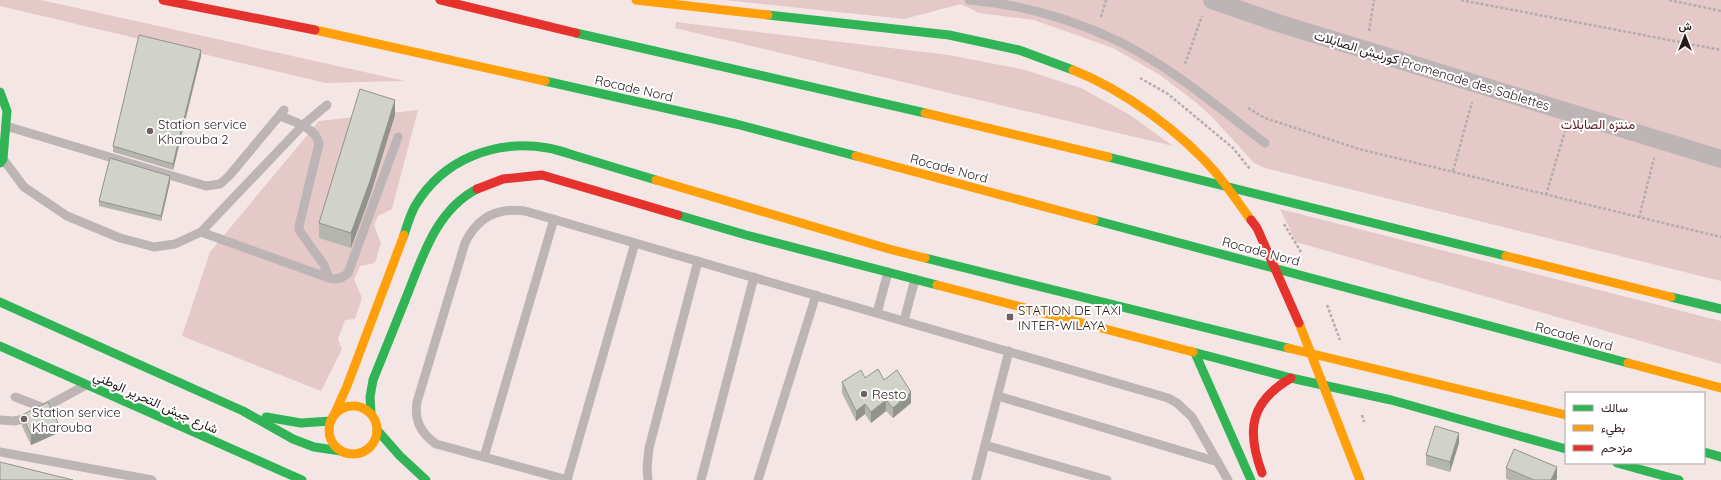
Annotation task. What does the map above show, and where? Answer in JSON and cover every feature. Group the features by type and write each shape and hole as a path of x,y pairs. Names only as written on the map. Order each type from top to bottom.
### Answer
{"main road":[{"name":"Rocade Nord","path":"162,0 327,32 736,124 1721,388"},
{"path":"440,0 707,64 1017,134 1721,309"},
{"path":"636,0 949,35 1019,50 1080,73 1126,97 1180,136 1218,174 1257,228 1302,330 1349,457 1360,480"},
{"path":"0,92 7,111 1,159"},
{"path":"341,451 331,441 329,435 332,418 347,386 414,207 438,176 454,164 471,154 490,148 510,145 529,145 549,148 889,249 1395,375 1565,415"},
{"path":"371,414 370,396 374,380 426,248 434,230 443,217 454,205 468,194 494,181 509,177 542,175 746,235 888,271 1291,378 1391,400 1565,449"},
{"path":"0,302 243,411 303,444 341,451 349,454 358,454 366,451 372,446 378,430 377,424 366,409 352,406 339,410 332,418 301,423 286,422 243,411"},
{"name":"شارع جيش التحرير الوطني","path":"0,346 84,385 302,480"},
{"path":"1195,353 1251,480"},
{"path":"1265,480 1255,457 1253,446 1254,422 1264,400 1271,391 1291,378"},
{"path":"378,430 400,456 426,480"},
{"path":"1705,452 1721,457"},
{"path":"1621,464 1679,480"}],"street":[{"name":"كورنيش الصابلات Promenade des Sablettes","path":"1208,5 1365,50 1721,159"}],"lane":[{"path":"969,0 1009,5 1042,13 1083,26 1118,42 1154,62 1179,79 1265,143"},
{"path":"1,159 24,187 67,216 120,238 154,247 175,244 201,232 303,126 326,105"},
{"path":"6,126 206,186 220,184 229,176 282,113 316,135 319,144 299,230 324,265 328,278"},
{"path":"201,232 328,278 338,279 344,277 348,273 398,137"},
{"path":"635,243 568,480 436,444 423,433 416,418 417,402 465,243 477,224 485,218 504,210 525,211 1168,398 1177,403 1192,417 1228,480"},
{"path":"484,457 554,219"},
{"path":"648,480 647,468 649,448 698,261"},
{"path":"877,313 888,271"},
{"path":"701,480 754,277"},
{"path":"904,321 914,279"},
{"path":"758,480 816,295"},
{"path":"976,480 1009,351"},
{"path":"0,420 14,421 24,419 84,385"},
{"path":"15,396 44,408"},
{"path":"998,396 1218,462"},
{"path":"985,445 1107,480"},
{"path":"0,452 152,480"}],"path":[{"path":"1100,22 1106,0"},
{"path":"1365,50 1374,0"},
{"path":"1461,0 1721,50"},
{"path":"1669,0 1721,11"},
{"path":"1183,70 1208,5"},
{"path":"1453,172 1477,84"},
{"path":"1244,106 1265,118 1339,144 1721,237"},
{"path":"1546,195 1570,113"},
{"path":"1639,218 1659,140"}],"green space":[{"path":"0,0 41,0 405,81 326,83 0,6"},
{"name":"منتزه الصابلات","path":"725,0 1721,0 1721,281 1265,168 1254,163 1214,119 1198,104 1160,75 1113,48 1034,20 979,13 961,4 904,19"},
{"path":"676,22 949,55 1025,70 1081,88 1130,115 1173,146 675,28"},
{"path":"418,110 392,209 378,216 374,225 381,243 375,263 360,266 354,279 362,298 355,319 345,320 338,339 342,349 321,391 182,336 210,252 319,121"},
{"path":"1280,209 1721,321 1721,364 1296,242"}],"building":[{"name":"Station service Kharouba 2","path":"139,35 201,50 173,164 113,146"},
{"path":"360,89 395,100 370,181 351,233 319,223"},
{"path":"110,158 170,176 161,216 99,201"},
{"path":"878,369 884,380 897,370 911,392 893,408 886,400 871,412 865,404 856,411 842,382 861,370 865,378"},
{"path":"48,402 58,423 31,435 22,415"},
{"path":"1435,426 1459,433 1450,462 1426,455"},
{"path":"1514,449 1557,467 1551,480 1534,480 1506,468"},
{"path":"0,462 73,480 0,480"}],"traffic: fast":[{"path":"768,15 949,35 1019,50 1073,70"},
{"path":"576,33 925,113"},
{"path":"545,81 736,124 856,156"},
{"path":"0,92 7,111 3,159 0,163"},
{"path":"404,235 415,206 440,176 455,165 472,156 490,150 528,146 548,148 656,180"},
{"path":"1108,157 1506,256"},
{"path":"371,413 370,397 373,380 418,267 432,236 451,209 463,198 477,189"},
{"path":"678,215 746,235 937,285"},
{"path":"1094,220 1628,363"},
{"path":"925,258 1288,348"},
{"path":"1671,297 1721,309"},
{"path":"0,302 243,411 293,439 314,447 341,451"},
{"path":"0,346 302,480"},
{"path":"1193,352 1291,378 1391,400 1565,449"},
{"path":"1195,353 1251,480"},
{"path":"266,417 301,423 331,421"},
{"path":"377,430 400,456 426,480"},
{"path":"1705,452 1721,457"},
{"path":"1621,464 1679,480"}],"traffic: slow":[{"path":"636,0 768,15"},
{"path":"315,30 545,81"},
{"path":"1073,70 1112,89 1151,114 1169,128 1203,158 1217,174 1251,220"},
{"path":"925,113 1108,157"},
{"path":"856,156 1094,220"},
{"path":"656,180 889,249 925,258"},
{"path":"334,415 347,386 404,235"},
{"path":"1506,256 1671,297"},
{"path":"937,285 1193,352"},
{"path":"1299,323 1360,480"},
{"path":"1288,348 1565,415"},
{"path":"1628,363 1721,388"},
{"path":"348,406 358,406 370,413 377,425 377,430 377,435 370,447 358,454 348,454 340,450 333,443 329,435 329,425 333,417 340,410 348,406"}],"traffic: jam":[{"path":"163,0 315,30"},
{"path":"440,0 576,33"},
{"path":"477,189 503,179 542,175 678,215"},
{"path":"1251,220 1257,228 1299,323"},
{"path":"1262,473 1254,443 1253,430 1255,418 1267,397 1277,387 1291,378"}],"place":[{"name":"Station service Kharouba 2","path":"150,131"},
{"name":"STATION DE TAXI INTER-WILAYA","path":"1010,317"},
{"name":"Resto","path":"864,394"},
{"name":"Station service Kharouba","path":"24,419"}]}
